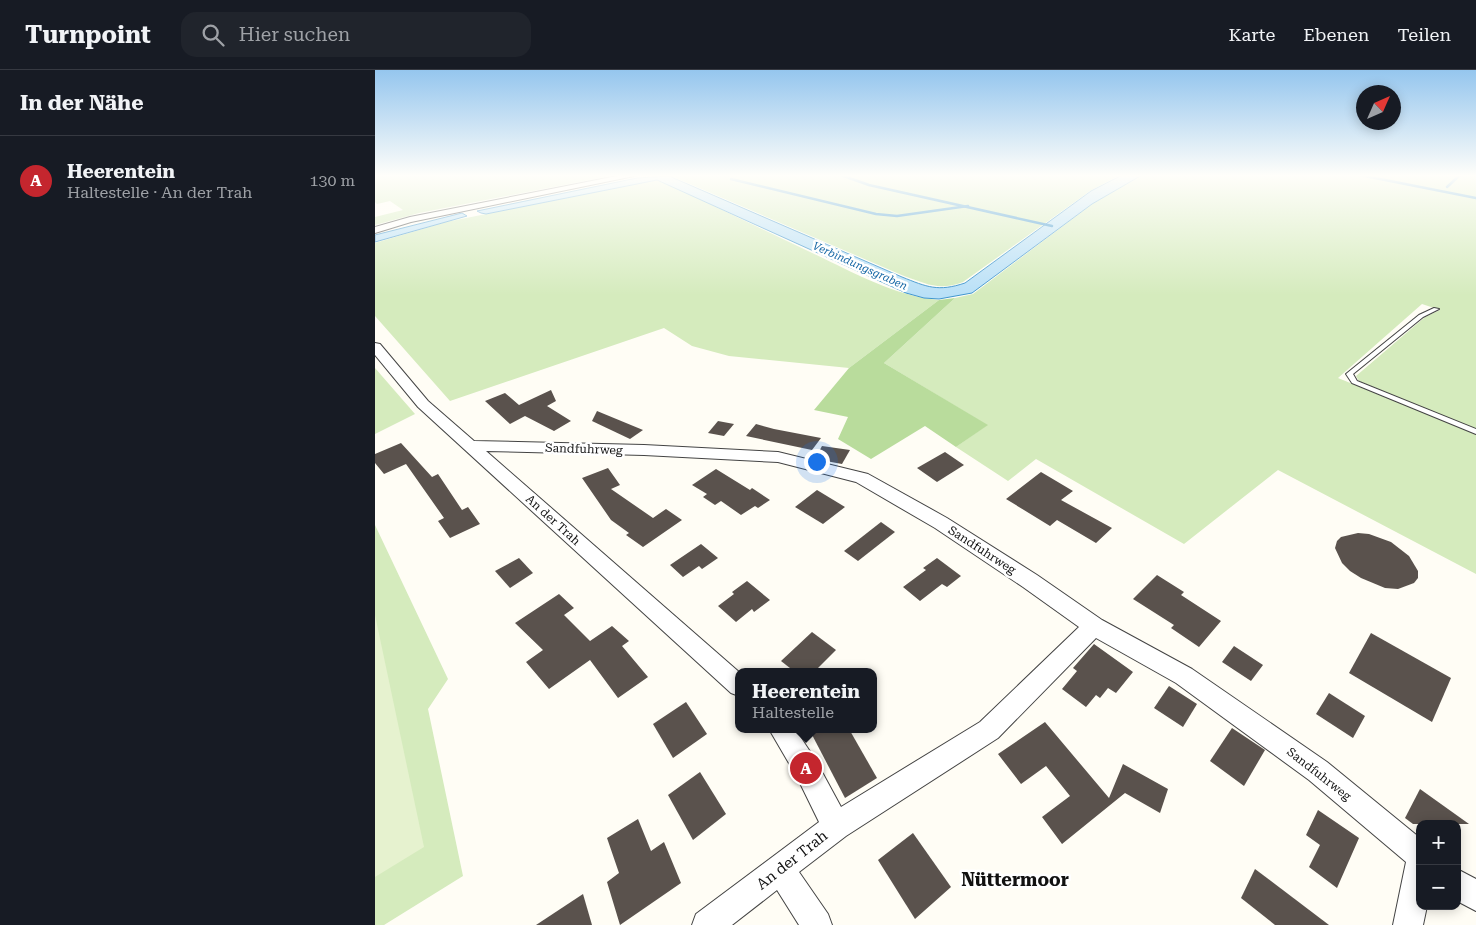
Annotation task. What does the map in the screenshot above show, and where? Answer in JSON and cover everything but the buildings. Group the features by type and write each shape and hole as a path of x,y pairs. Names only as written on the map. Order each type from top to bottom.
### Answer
{"street":[{"path":"375,230 435,215"},
{"name":"An der Trah","path":"375,347 423,404 735,682"},
{"name":"Sandfuhrweg","path":"469,446 644,450 778,457 862,478 941,523 1030,581 1094,626 1184,676 1318,771 1416,853"},
{"path":"836,826 989,730 1094,626"},
{"name":"An der Trah","path":"707,925 836,826 806,768 784,733"},
{"path":"1408,925 1419,865"},
{"path":"780,869 817,925"},
{"path":"1461,886 1476,896"}],"lane":[{"path":"1436,309 1421,316 1349,374 1354,382 1476,432"}],"green space":[{"path":"383,215 412,215 375,225 375,217"},
{"path":"482,215 732,215 888,288 922,298 939,300 849,368 729,356 692,346 664,328 450,401 375,316 375,243 446,222"},
{"path":"762,215 1057,215 963,282 955,285 940,286 926,284"},
{"path":"1078,215 1476,215 1476,429 1359,381 1356,376 1425,317 1440,310 1422,304 1338,378 1476,434 1476,574 1278,470 1184,544 1036,459 1008,481 956,447 987,425 884,363 955,298 973,294"},
{"path":"955,298 884,363 988,425 956,447 925,426 871,459 838,439 848,417 814,410 849,368 939,300"},
{"path":"375,368 415,414 375,434"},
{"path":"375,525 448,679 428,709 463,876 384,925 375,925"},
{"path":"375,615 424,847 375,877"}],"water":[{"path":"454,215 467,216 375,242 375,235"},
{"name":"Verbindungsgraben","path":"734,215 759,215 926,286 940,288 965,283 1058,215 1077,215 972,293 939,299 924,298 906,293"}],"waterway":[{"path":"885,215 905,215"},
{"path":"1002,215 1052,226"}],"place":[{"name":"Heerentein","path":"806,768"}],"district":[{"name":"Nüttermoor","path":"1015,879"}]}
